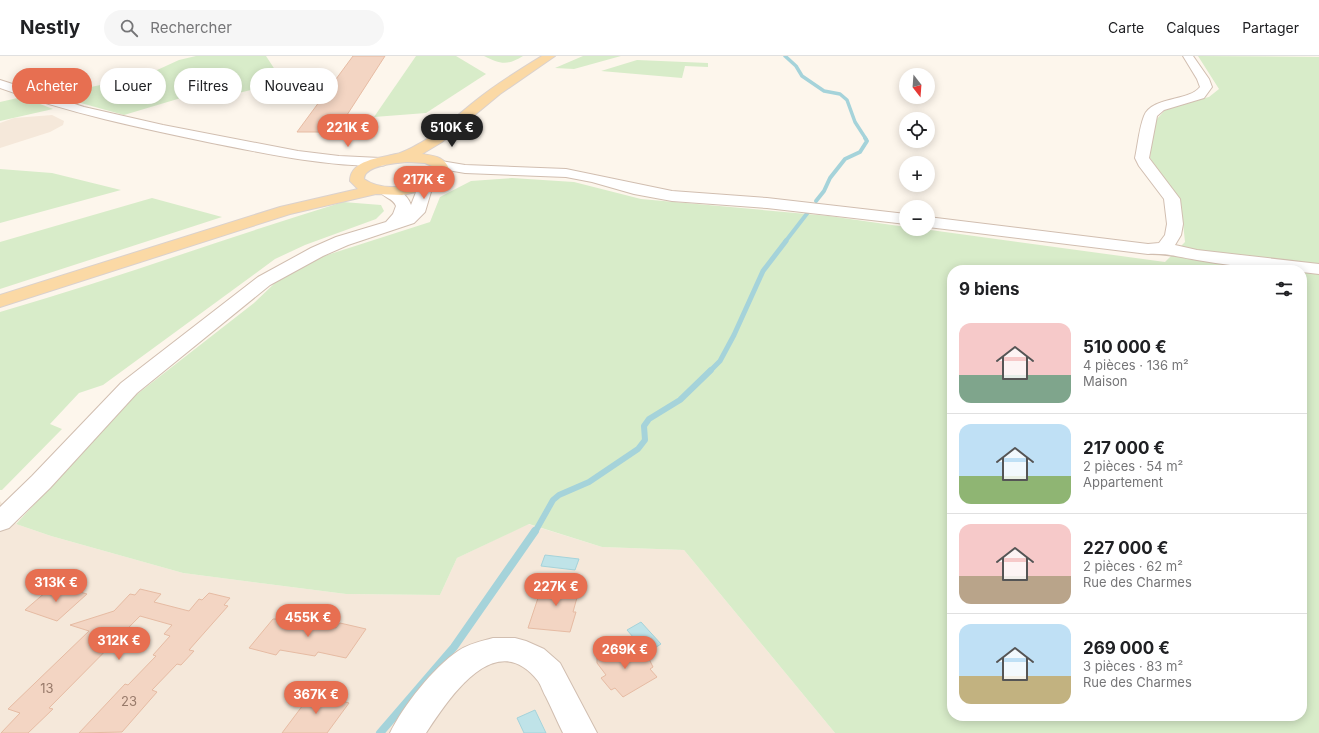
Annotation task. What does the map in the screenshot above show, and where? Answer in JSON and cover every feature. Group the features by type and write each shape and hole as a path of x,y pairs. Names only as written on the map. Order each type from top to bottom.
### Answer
{"main road":[{"path":"395,159 419,150 450,130 488,97 550,56"},
{"path":"286,210 381,190 410,189 430,183 442,174 443,170 433,157 436,149 450,130"},
{"path":"0,301 286,210 338,189 357,177 365,168 380,162 395,159 416,158 437,163"},
{"path":"357,177 360,184 381,190"}],"street":[{"path":"1164,248 1173,235 1175,224 1172,198 1144,163 1142,158 1151,115 1160,107 1200,95 1206,87 1205,79 1193,66 1188,56"},
{"path":"0,84 65,105 135,122 272,151 315,158 380,162"},
{"path":"315,158 349,169 357,177"},
{"path":"437,163 465,169 566,173 593,178 634,189 672,196 767,203 899,218"},
{"path":"0,522 41,482 129,388 264,281 317,252 342,241 408,220 417,212 422,190 430,183 446,178 472,175 541,172"},
{"path":"381,190 402,199 404,203 402,214 391,226"},
{"path":"935,223 1148,249 1164,248 1197,255 1284,265"},
{"path":"1307,268 1319,269"},
{"path":"407,733 441,685 470,659 493,650 515,650 533,658 549,672 580,733"}],"shaded area":[{"path":"52,115 64,121 63,125 50,132 0,148 0,123 14,118"},
{"path":"0,501 16,524 51,536 183,573 346,594 440,595 457,558 528,524 602,547 684,550 835,733 0,733"}],"green space":[{"path":"196,56 266,56 274,68 250,68 250,90 242,92 242,68 174,68 174,100 166,102 166,68 162,68 179,60"},
{"path":"416,56 456,56 486,74 426,113 374,117"},
{"path":"484,56 523,56 508,63 504,63"},
{"path":"583,56 621,56 574,69 555,68"},
{"path":"1198,56 1319,57 1319,733 835,733 684,550 602,547 529,524 457,558 440,595 346,594 183,573 51,536 16,524 136,395 254,303 278,280 324,256 430,222 440,197 471,181 512,178 574,182 641,199 829,216 899,226 899,236 935,236 935,231 1165,262 1185,242 1181,204 1150,158 1155,121 1168,107 1209,97 1219,89"},
{"path":"637,60 708,63 708,67 685,66 682,78 601,71"},
{"path":"100,85 100,104 161,104 124,115 84,104 92,104 92,87"},
{"path":"12,99 12,104 40,104 53,109 0,121 0,102"},
{"path":"0,169 52,173 121,190 0,223"},
{"path":"152,198 222,217 0,289 0,242"},
{"path":"343,202 381,205 384,211 376,219 305,245 275,259 103,385 79,393 50,424 62,429 2,490 0,490 0,312 86,286"}],"water":[{"path":"545,555 579,559 575,570 541,566"},
{"path":"641,622 661,644 647,653 627,630"},
{"path":"535,710 546,733 524,733 517,718"}],"building":[{"path":"353,56 385,56 336,132 297,132 318,104 338,104 338,76"},
{"path":"550,580 581,583 573,612 576,612 570,632 528,628 540,592 548,587"},
{"path":"54,585 87,594 57,621 25,610"},
{"path":"140,589 161,594 154,602 189,611 199,599 202,600 209,593 230,598 224,605 228,606 189,650 194,651 181,665 177,664 152,690 157,692 122,732 79,733 125,684 128,685 156,656 153,655 170,636 164,634 172,625 140,616 49,708 53,709 28,733 1,733 20,713 8,709 89,631 70,625 114,611 130,594 135,595"},
{"path":"278,618 301,623 303,620 336,628 340,623 366,629 346,658 318,652 315,656 280,650 276,655 249,648 273,619"},
{"path":"622,643 636,661 647,655 653,667 650,669 657,677 623,697 615,688 611,690 601,678 606,675 597,663 597,655"},
{"path":"312,693 349,703 327,733 282,733"}],"waterway":[{"path":"785,56 796,66 802,76 824,91 840,94 847,100 855,122 866,139"},
{"path":"816,201 824,191 830,178 845,159 860,152 867,141 865,138"},
{"path":"785,242 809,211"},
{"path":"711,370 720,361 734,335 763,271 786,241"},
{"path":"535,532 553,500 559,495 589,482 638,449 645,440 644,426 649,419 680,400 711,370"},
{"path":"380,733 454,647 535,531"}]}
